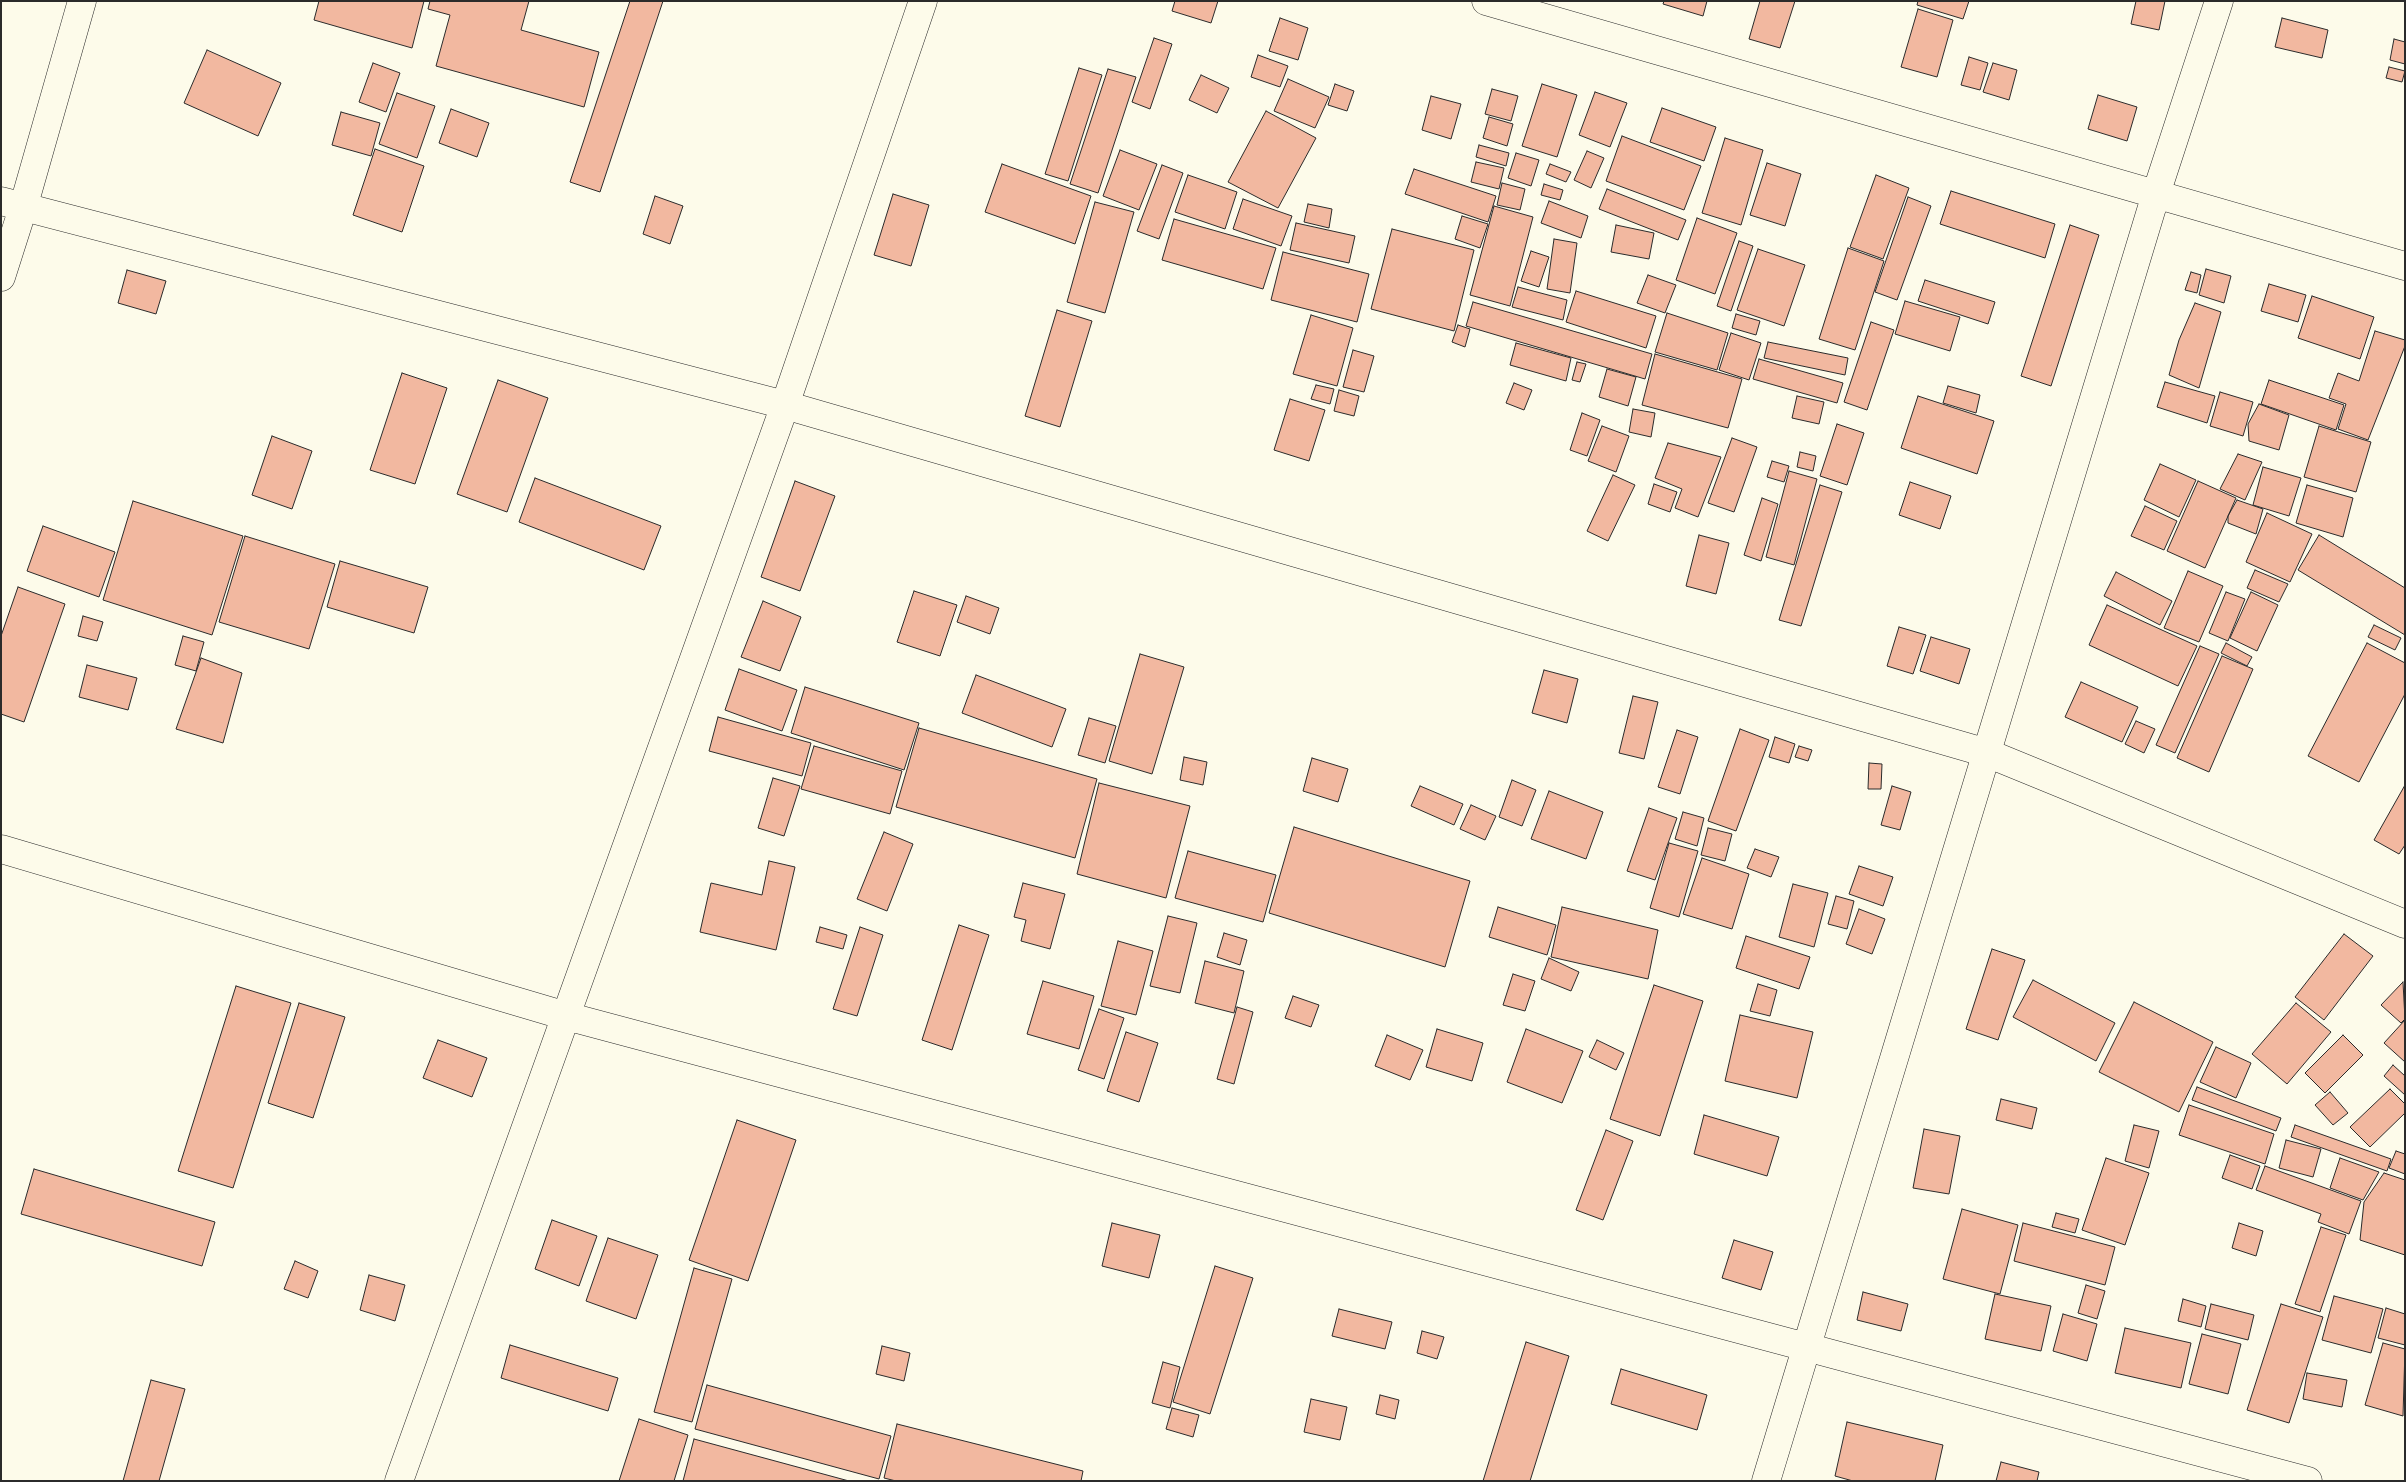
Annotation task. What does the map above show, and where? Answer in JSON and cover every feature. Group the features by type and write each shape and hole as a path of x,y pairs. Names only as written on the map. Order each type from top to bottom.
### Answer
{"street":[{"path":"1,276 12,205 82,1"},
{"path":"399,1481 785,406 923,1"},
{"path":"1486,1 2405,266"},
{"path":"1766,1481 1808,1348 2156,194 2219,1"},
{"path":"12,205 785,406 1987,753 2405,924"},
{"path":"1,849 566,1016 2308,1481"}],"building":[{"path":"319,1 424,1 412,48 314,20"},
{"path":"430,1 529,1 521,30 599,52 584,107 436,66 450,15 428,9"},
{"path":"630,1 663,1 600,192 570,182"},
{"path":"1175,1 1218,1 1211,23 1172,11"},
{"path":"1664,1 1707,1 1703,16 1663,4"},
{"path":"1760,1 1795,1 1780,48 1749,39"},
{"path":"1918,1 1969,1 1963,19 1917,5"},
{"path":"2136,1 2165,1 2159,30 2131,24"},
{"path":"1918,9 1953,20 1937,77 1901,67"},
{"path":"1280,18 1308,28 1298,60 1269,51"},
{"path":"2282,18 2328,30 2322,58 2275,47"},
{"path":"1154,38 1172,44 1150,109 1132,102"},
{"path":"2394,39 2405,42 2405,64 2390,60"},
{"path":"207,50 281,83 258,136 184,103"},
{"path":"1258,55 1288,66 1280,87 1251,77"},
{"path":"1969,57 1988,63 1980,90 1961,85"},
{"path":"373,63 400,73 386,112 359,102"},
{"path":"1993,63 2017,70 2009,100 1983,92"},
{"path":"2389,67 2405,71 2402,82 2386,78"},
{"path":"1079,68 1102,75 1068,181 1045,174"},
{"path":"1108,69 1136,77 1098,193 1070,184"},
{"path":"1201,75 1229,88 1217,113 1189,100"},
{"path":"1288,79 1329,97 1315,128 1274,111"},
{"path":"1335,84 1354,91 1347,111 1328,105"},
{"path":"1542,84 1577,95 1557,157 1522,146"},
{"path":"1492,89 1518,96 1511,121 1485,114"},
{"path":"1595,92 1627,103 1610,147 1579,135"},
{"path":"397,93 435,106 417,158 379,144"},
{"path":"2098,95 2137,107 2127,141 2088,129"},
{"path":"1431,96 1461,104 1451,139 1422,130"},
{"path":"1662,108 1716,127 1704,161 1650,142"},
{"path":"451,109 489,123 477,157 439,143"},
{"path":"1266,111 1316,138 1278,208 1228,182"},
{"path":"341,112 380,123 371,156 332,145"},
{"path":"1489,117 1513,124 1507,146 1483,138"},
{"path":"1622,136 1701,166 1684,210 1606,181"},
{"path":"1725,138 1763,150 1741,225 1702,213"},
{"path":"1479,145 1509,153 1506,166 1476,157"},
{"path":"375,149 424,166 402,232 353,215"},
{"path":"1120,150 1157,164 1139,210 1103,196"},
{"path":"1587,151 1604,158 1591,188 1574,180"},
{"path":"1516,153 1539,160 1531,186 1508,178"},
{"path":"1476,162 1504,168 1499,189 1471,182"},
{"path":"1767,163 1801,174 1785,226 1750,215"},
{"path":"1002,164 1091,196 1075,244 985,212"},
{"path":"1550,164 1571,172 1566,182 1546,174"},
{"path":"1162,165 1183,173 1159,239 1137,231"},
{"path":"1414,169 1496,196 1488,222 1405,194"},
{"path":"1188,175 1237,192 1225,229 1175,212"},
{"path":"1876,175 1909,188 1883,259 1850,247"},
{"path":"1502,183 1525,189 1520,210 1497,205"},
{"path":"1544,184 1563,190 1560,200 1541,195"},
{"path":"1607,189 1686,220 1678,240 1599,209"},
{"path":"1951,191 2055,224 2045,258 1940,224"},
{"path":"893,194 929,205 911,266 874,255"},
{"path":"655,196 683,206 670,244 643,234"},
{"path":"1908,197 1931,206 1897,300 1875,292"},
{"path":"1243,199 1292,216 1281,246 1233,229"},
{"path":"1549,201 1588,216 1581,238 1541,223"},
{"path":"1095,202 1134,212 1105,313 1067,302"},
{"path":"1308,204 1332,209 1329,228 1304,222"},
{"path":"1494,206 1533,217 1510,306 1470,295"},
{"path":"1462,216 1488,224 1480,248 1455,239"},
{"path":"1697,218 1737,233 1715,294 1676,280"},
{"path":"1174,219 1276,248 1263,289 1162,260"},
{"path":"1296,223 1355,236 1349,263 1290,250"},
{"path":"1616,225 1654,233 1649,259 1611,252"},
{"path":"2070,225 2099,235 2051,386 2021,376"},
{"path":"1392,229 1474,250 1454,331 1371,309"},
{"path":"1554,239 1577,243 1570,293 1547,289"},
{"path":"1739,241 1753,246 1731,311 1717,306"},
{"path":"1848,248 1884,261 1855,350 1819,339"},
{"path":"1758,249 1805,265 1784,326 1737,310"},
{"path":"1531,251 1549,257 1539,287 1521,281"},
{"path":"1283,252 1369,274 1357,322 1271,300"},
{"path":"2206,269 2231,276 2224,303 2199,295"},
{"path":"127,270 166,281 156,314 118,303"},
{"path":"2191,272 2201,275 2197,293 2185,290"},
{"path":"1648,275 1676,285 1665,313 1637,303"},
{"path":"1925,280 1995,302 1988,324 1918,301"},
{"path":"2269,284 2306,295 2298,322 2261,311"},
{"path":"1518,287 1567,300 1563,320 1512,307"},
{"path":"1576,291 1656,316 1646,348 1566,322"},
{"path":"2312,296 2374,317 2360,359 2298,338"},
{"path":"1905,301 1960,317 1950,351 1895,334"},
{"path":"1473,302 1652,354 1645,379 1466,326"},
{"path":"2195,303 2221,312 2199,388 2169,375 2179,340"},
{"path":"1057,310 1092,321 1060,427 1025,416"},
{"path":"1667,313 1728,333 1717,370 1655,352"},
{"path":"1736,314 1760,321 1756,335 1732,328"},
{"path":"1311,315 1353,328 1337,386 1293,374"},
{"path":"1871,322 1894,330 1867,410 1844,402"},
{"path":"1458,325 1470,329 1465,347 1452,342"},
{"path":"2375,331 2405,340 2405,346 2368,440 2338,429 2346,404 2329,398 2338,373 2359,381"},
{"path":"1731,333 1761,343 1749,380 1719,370"},
{"path":"1768,342 1848,358 1845,375 1764,358"},
{"path":"1516,343 1571,358 1566,381 1510,365"},
{"path":"1353,350 1374,356 1364,392 1343,387"},
{"path":"1655,354 1742,379 1728,428 1642,405"},
{"path":"1759,359 1843,383 1837,403 1753,379"},
{"path":"1577,362 1586,364 1580,382 1572,380"},
{"path":"1607,369 1636,377 1628,406 1599,397"},
{"path":"402,373 447,388 415,484 370,470"},
{"path":"498,380 548,398 507,512 457,494"},
{"path":"2269,380 2344,405 2336,430 2261,404"},
{"path":"2165,382 2215,396 2207,423 2157,407"},
{"path":"1514,383 1532,390 1524,410 1506,403"},
{"path":"1316,385 1334,389 1330,404 1311,399"},
{"path":"1948,386 1980,395 1976,413 1943,403"},
{"path":"1339,390 1359,396 1354,416 1334,411"},
{"path":"2220,392 2253,402 2243,436 2210,426"},
{"path":"1797,396 1824,402 1819,424 1792,418"},
{"path":"1918,396 1994,421 1977,474 1901,448"},
{"path":"1290,399 1325,410 1309,461 1274,450"},
{"path":"2259,404 2289,415 2279,450 2249,441 2248,424"},
{"path":"1633,409 1655,413 1651,437 1629,432"},
{"path":"1582,413 1600,420 1587,456 1570,450"},
{"path":"1837,424 1864,433 1847,485 1820,476"},
{"path":"1602,426 1629,436 1616,472 1588,461"},
{"path":"2319,426 2371,442 2356,492 2304,477"},
{"path":"272,436 312,451 292,509 252,495"},
{"path":"1732,438 1757,447 1734,512 1708,503"},
{"path":"1668,443 1721,457 1698,517 1675,508 1682,489 1655,478"},
{"path":"1800,452 1816,456 1813,471 1797,467"},
{"path":"2238,454 2262,462 2245,500 2220,489"},
{"path":"1772,461 1789,466 1784,482 1767,477"},
{"path":"2160,464 2196,480 2179,517 2144,500"},
{"path":"2263,467 2301,478 2289,516 2253,505"},
{"path":"1789,471 1817,479 1794,565 1766,557"},
{"path":"1613,475 1635,485 1608,541 1587,531"},
{"path":"535,478 661,526 644,570 519,522"},
{"path":"795,481 835,496 800,591 761,577"},
{"path":"2198,481 2236,498 2205,568 2167,551"},
{"path":"1910,482 1951,496 1940,529 1899,515"},
{"path":"1654,484 1677,492 1670,512 1648,504"},
{"path":"1820,485 1842,492 1801,626 1779,620"},
{"path":"2307,485 2353,498 2343,537 2296,523"},
{"path":"1762,498 1778,504 1761,561 1744,555"},
{"path":"2237,500 2263,509 2256,534 2228,523 2228,516"},
{"path":"133,501 243,536 212,635 103,600"},
{"path":"2145,506 2177,521 2164,550 2131,536"},
{"path":"2267,513 2312,534 2290,582 2246,562"},
{"path":"43,526 115,552 99,597 27,571"},
{"path":"1699,535 1729,543 1716,594 1686,586"},
{"path":"2319,535 2405,588 2405,635 2298,570"},
{"path":"245,536 335,564 309,649 219,622"},
{"path":"340,561 428,587 414,633 327,607"},
{"path":"2255,570 2288,584 2279,602 2247,588"},
{"path":"2188,571 2223,586 2199,642 2164,628"},
{"path":"2116,572 2172,601 2160,625 2104,596"},
{"path":"18,587 65,604 24,722 1,714 1,636"},
{"path":"914,591 957,605 940,656 897,642"},
{"path":"2226,592 2245,599 2228,641 2209,633"},
{"path":"2251,592 2278,605 2257,651 2230,638"},
{"path":"966,596 999,608 990,634 957,622"},
{"path":"763,601 801,617 780,671 741,657"},
{"path":"2107,605 2197,646 2178,686 2089,645"},
{"path":"83,616 103,622 97,641 78,636"},
{"path":"2374,625 2401,638 2395,650 2368,637"},
{"path":"1899,627 1926,635 1913,674 1887,666"},
{"path":"183,636 204,642 196,671 175,665"},
{"path":"1931,637 1970,649 1959,684 1920,671"},
{"path":"2226,643 2252,657 2247,666 2221,653"},
{"path":"2367,643 2405,663 2405,694 2359,782 2308,756"},
{"path":"2200,646 2219,654 2175,753 2156,745"},
{"path":"1140,654 1184,667 1152,774 1109,761"},
{"path":"2222,656 2253,669 2209,772 2177,758"},
{"path":"201,658 242,673 223,743 176,729"},
{"path":"87,665 137,678 128,710 79,697"},
{"path":"739,669 797,690 782,731 725,710"},
{"path":"1544,670 1578,679 1567,723 1532,713"},
{"path":"976,675 1066,709 1052,747 962,713"},
{"path":"2081,682 2138,707 2122,742 2065,717"},
{"path":"805,687 919,723 904,770 791,733"},
{"path":"1633,696 1658,702 1644,759 1619,753"},
{"path":"718,717 811,743 802,776 709,751"},
{"path":"1089,718 1116,726 1105,763 1078,755"},
{"path":"2136,721 2155,729 2144,753 2125,744"},
{"path":"919,728 1097,779 1075,858 896,807"},
{"path":"1740,729 1769,740 1736,831 1708,821"},
{"path":"1677,730 1698,737 1680,794 1658,787"},
{"path":"1775,737 1795,744 1789,763 1769,757"},
{"path":"814,746 902,771 890,814 801,789"},
{"path":"1799,746 1812,750 1808,761 1795,757"},
{"path":"1184,757 1207,762 1203,785 1180,780"},
{"path":"1312,758 1348,769 1338,802 1303,791"},
{"path":"1869,763 1882,764 1881,789 1868,789"},
{"path":"773,778 800,786 784,836 758,828"},
{"path":"1512,780 1536,790 1522,826 1499,817"},
{"path":"1099,783 1190,806 1166,898 1077,874"},
{"path":"2405,785 2405,845 2399,854 2374,840"},
{"path":"1420,786 1463,804 1454,825 1411,806"},
{"path":"1892,786 1911,792 1900,830 1881,825"},
{"path":"1549,791 1603,812 1586,859 1531,839"},
{"path":"1471,805 1496,816 1485,840 1460,829"},
{"path":"1649,808 1677,818 1655,880 1627,871"},
{"path":"1683,812 1704,818 1697,846 1675,839"},
{"path":"1294,827 1470,881 1445,967 1269,913"},
{"path":"1708,828 1732,834 1725,861 1701,855"},
{"path":"884,832 913,844 887,911 857,899"},
{"path":"1669,843 1698,851 1679,917 1650,908"},
{"path":"1755,849 1779,857 1771,877 1747,868"},
{"path":"1188,851 1276,875 1263,922 1175,898"},
{"path":"1702,858 1749,874 1732,929 1683,914"},
{"path":"769,861 795,867 776,950 700,932 711,883 762,895"},
{"path":"1859,866 1893,877 1883,906 1849,894"},
{"path":"1023,883 1065,894 1050,949 1021,941 1026,920 1014,917"},
{"path":"1793,884 1828,893 1814,947 1779,937"},
{"path":"1836,896 1854,901 1847,929 1828,924"},
{"path":"1498,907 1556,925 1547,955 1489,937"},
{"path":"1562,907 1658,930 1648,979 1551,957"},
{"path":"1859,909 1885,919 1872,954 1846,944"},
{"path":"1168,916 1197,923 1180,993 1150,986"},
{"path":"959,925 989,935 952,1050 922,1040"},
{"path":"820,927 847,935 843,949 816,942"},
{"path":"860,927 883,935 857,1016 833,1009"},
{"path":"1224,933 1247,940 1240,965 1217,957"},
{"path":"2344,934 2373,956 2324,1020 2295,997"},
{"path":"1746,936 1810,957 1799,989 1736,968"},
{"path":"1118,941 1153,951 1136,1015 1101,1006"},
{"path":"1992,949 2025,960 1998,1040 1966,1029"},
{"path":"1549,958 1579,972 1571,991 1541,979"},
{"path":"1205,961 1244,971 1234,1013 1195,1003"},
{"path":"1513,974 1535,981 1525,1011 1503,1005"},
{"path":"2033,980 2115,1023 2096,1061 2013,1017"},
{"path":"1043,981 1094,996 1079,1049 1027,1034"},
{"path":"2403,982 2405,1019 2401,1023 2381,1005"},
{"path":"1758,984 1777,990 1770,1016 1750,1011"},
{"path":"1654,985 1703,1001 1660,1136 1610,1119"},
{"path":"236,986 291,1003 233,1188 178,1171"},
{"path":"1293,996 1319,1005 1311,1027 1285,1018"},
{"path":"2134,1002 2213,1042 2179,1112 2099,1072"},
{"path":"299,1003 345,1017 313,1118 268,1103"},
{"path":"2296,1003 2331,1032 2287,1084 2252,1054"},
{"path":"1237,1007 1253,1012 1234,1084 1217,1079"},
{"path":"1099,1009 1124,1018 1104,1079 1078,1070"},
{"path":"1740,1015 1813,1032 1797,1098 1725,1081"},
{"path":"2405,1020 2405,1062 2384,1043"},
{"path":"1437,1029 1483,1043 1472,1081 1426,1067"},
{"path":"1526,1029 1583,1051 1562,1103 1507,1082"},
{"path":"1126,1032 1158,1043 1139,1102 1107,1091"},
{"path":"1387,1035 1423,1050 1410,1080 1375,1066"},
{"path":"2343,1035 2363,1055 2325,1093 2305,1073"},
{"path":"438,1040 487,1058 472,1097 423,1078"},
{"path":"1597,1040 1624,1053 1616,1070 1589,1057"},
{"path":"2216,1047 2251,1063 2236,1098 2200,1082"},
{"path":"2393,1065 2405,1076 2405,1095 2384,1076"},
{"path":"2197,1087 2281,1118 2276,1131 2192,1100"},
{"path":"2390,1089 2405,1104 2405,1113 2370,1147 2350,1127"},
{"path":"2330,1092 2348,1113 2333,1125 2315,1105"},
{"path":"2001,1099 2037,1108 2032,1129 1996,1120"},
{"path":"2189,1105 2274,1134 2265,1164 2179,1135"},
{"path":"1704,1115 1779,1137 1767,1176 1694,1154"},
{"path":"737,1120 796,1140 748,1281 689,1260"},
{"path":"2134,1125 2159,1131 2149,1168 2125,1161"},
{"path":"2295,1125 2391,1159 2387,1171 2291,1137"},
{"path":"1924,1129 1960,1136 1949,1194 1913,1188"},
{"path":"1606,1130 1633,1141 1603,1220 1576,1210"},
{"path":"2286,1140 2321,1149 2313,1177 2279,1168"},
{"path":"2396,1151 2405,1154 2405,1174 2389,1168"},
{"path":"2230,1155 2260,1166 2252,1189 2222,1178"},
{"path":"2106,1158 2149,1173 2125,1245 2082,1230"},
{"path":"2340,1158 2379,1172 2363,1200 2330,1188"},
{"path":"2265,1166 2361,1201 2349,1234 2318,1222 2321,1214 2256,1190"},
{"path":"34,1169 215,1222 202,1266 21,1214"},
{"path":"2384,1173 2405,1180 2405,1255 2360,1240 2364,1202"},
{"path":"1962,1209 2018,1225 2000,1294 1943,1279"},
{"path":"2056,1213 2079,1219 2075,1233 2052,1227"},
{"path":"552,1220 597,1236 579,1286 535,1269"},
{"path":"1112,1223 1160,1235 1149,1278 1102,1266"},
{"path":"2023,1223 2115,1247 2105,1285 2014,1261"},
{"path":"2239,1223 2263,1231 2256,1256 2232,1248"},
{"path":"2321,1227 2346,1235 2320,1312 2295,1304"},
{"path":"608,1238 658,1255 636,1319 586,1301"},
{"path":"1734,1240 1773,1252 1761,1290 1722,1278"},
{"path":"295,1261 318,1271 308,1298 284,1289"},
{"path":"1215,1266 1253,1278 1210,1414 1173,1402"},
{"path":"694,1268 732,1279 692,1422 654,1412"},
{"path":"369,1275 405,1285 395,1321 360,1310"},
{"path":"2086,1285 2105,1291 2097,1319 2078,1313"},
{"path":"1863,1292 1908,1304 1901,1331 1857,1320"},
{"path":"1995,1294 2051,1306 2041,1351 1985,1339"},
{"path":"2334,1296 2383,1309 2371,1353 2322,1340"},
{"path":"2183,1299 2206,1306 2201,1327 2178,1321"},
{"path":"2211,1304 2254,1315 2248,1340 2205,1329"},
{"path":"2281,1304 2323,1317 2289,1423 2247,1410"},
{"path":"2386,1308 2405,1314 2405,1345 2378,1338"},
{"path":"1339,1309 1392,1322 1385,1349 1332,1336"},
{"path":"2063,1314 2097,1324 2087,1361 2053,1351"},
{"path":"2125,1328 2191,1343 2181,1388 2115,1373"},
{"path":"1422,1331 1444,1337 1437,1359 1417,1353"},
{"path":"2202,1334 2241,1344 2228,1394 2189,1384"},
{"path":"1526,1342 1569,1356 1530,1481 1483,1481"},
{"path":"2383,1343 2405,1349 2403,1416 2365,1405"},
{"path":"510,1345 618,1378 608,1411 501,1378"},
{"path":"882,1346 910,1353 904,1381 876,1374"},
{"path":"1163,1362 1180,1367 1170,1408 1152,1403"},
{"path":"1621,1369 1707,1395 1697,1430 1611,1404"},
{"path":"2307,1373 2347,1380 2342,1407 2303,1399"},
{"path":"151,1380 185,1389 159,1481 123,1481"},
{"path":"707,1385 891,1436 879,1479 695,1429"},
{"path":"1380,1395 1399,1400 1395,1419 1376,1414"},
{"path":"1311,1399 1347,1407 1340,1440 1304,1432"},
{"path":"1172,1408 1199,1415 1193,1437 1166,1429"},
{"path":"639,1419 688,1435 674,1481 619,1481"},
{"path":"1847,1422 1943,1445 1935,1481 1853,1481 1835,1476"},
{"path":"897,1424 1083,1471 1081,1481 896,1481 884,1478"},
{"path":"694,1439 849,1481 683,1481"},
{"path":"2001,1462 2039,1472 2037,1481 1996,1481"}]}
